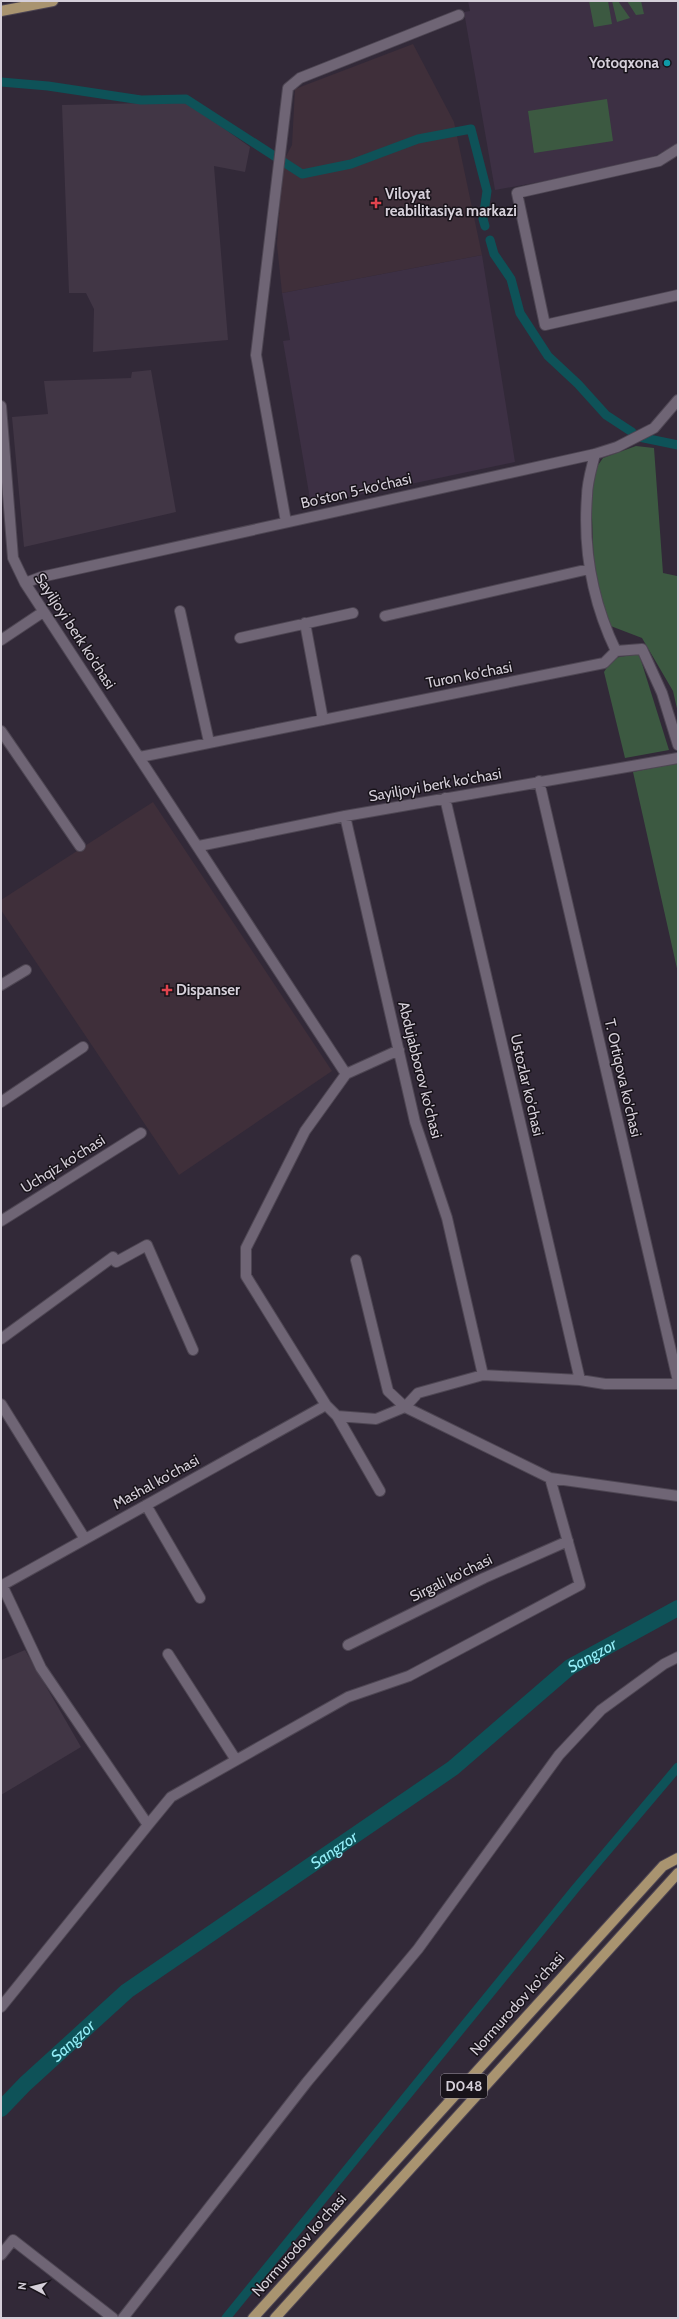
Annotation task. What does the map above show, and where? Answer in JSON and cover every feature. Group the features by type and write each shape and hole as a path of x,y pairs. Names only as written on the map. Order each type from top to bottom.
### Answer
{"main road":[{"path":"1,11 53,1"},
{"name":"Normurodov ko'chasi","path":"253,2318 663,1866 678,1858"},
{"name":"Normurodov ko'chasi","path":"275,2318 678,1873"}],"street":[{"path":"286,522 256,355 288,88 300,78 459,15"},
{"path":"678,149 659,160 517,193 545,325 678,295"},
{"name":"Bo'ston 5-ko'chasi","path":"25,583 41,577 595,454 617,447 654,428 678,400"},
{"name":"Sayiljoyi berk ko'chasi","path":"1,406 4,483 13,558 25,583 199,846 346,1074"},
{"path":"595,454 586,495 589,569 603,622 616,651 642,649 662,693 678,745"},
{"path":"385,616 589,569"},
{"path":"180,611 209,742"},
{"path":"1,640 43,612"},
{"path":"240,638 354,613"},
{"path":"305,623 322,720"},
{"name":"Turon ko'chasi","path":"140,757 604,663 616,651"},
{"path":"1,731 80,846"},
{"name":"Sayiljoyi berk ko'chasi","path":"199,846 345,816 678,758"},
{"name":"T. Ortiqova ko'chasi","path":"539,781 678,1383"},
{"name":"Ustozlar ko'chasi","path":"445,798 580,1380"},
{"name":"Abdujabborov ko'chasi","path":"345,816 415,1122 447,1218 483,1375"},
{"path":"1,985 26,970"},
{"path":"1,1102 84,1047"},
{"path":"380,1491 337,1416 326,1405 246,1276 246,1248 305,1131 346,1074 399,1050"},
{"name":"Uchqiz ko'chasi","path":"1,1221 141,1132"},
{"path":"1,1339 113,1257 116,1262 147,1245 193,1350"},
{"path":"356,1260 388,1391 404,1407 550,1478 678,1496"},
{"path":"337,1416 376,1419 404,1407 418,1392 483,1375 580,1380 605,1384 678,1383"},
{"path":"1,1404 85,1539"},
{"name":"Mashal ko'chasi","path":"2,1585 326,1405"},
{"path":"2,2003 171,1797 348,1697 409,1676 580,1586 550,1478"},
{"path":"146,1505 200,1598"},
{"name":"Sirgali ko'chasi","path":"348,1645 484,1578 568,1541"},
{"path":"2,1585 41,1668 148,1825"},
{"path":"168,1654 236,1760"},
{"path":"123,2318 307,2082 418,1949 560,1755 601,1710 664,1664 678,1657"},
{"path":"1,2255 14,2240 113,2318"}],"shaded area":[{"path":"468,1 678,1 678,144 651,158 616,168 495,190 464,12 470,11"},
{"name":"Viloyat reabilitasiya markazi","path":"413,44 454,122 482,255 282,293 277,245 283,162 292,145 295,89"},
{"path":"187,102 250,147 245,172 214,166 228,340 93,352 94,309 86,293 69,293 62,105"},
{"path":"482,255 515,462 311,505 283,341 290,340 282,293"},
{"path":"151,370 176,512 24,547 12,417 48,414 44,381 131,378 132,372"},
{"name":"Dispanser","path":"153,802 332,1071 179,1175 1,910 1,900"},
{"path":"25,1650 81,1747 1,1795 1,1660"}],"green space":[{"path":"589,1 608,1 612,24 594,27"},
{"path":"612,1 618,1 630,18 617,22"},
{"path":"627,1 641,1 644,14 636,15"},
{"path":"607,99 613,141 534,153 528,111"},
{"path":"636,446 654,448 663,573 677,576 678,581 678,713 673,691 642,638 608,625 594,568 591,493 596,468 603,458"},
{"path":"639,654 669,750 625,758 604,672 613,658"},
{"path":"677,763 678,768 678,973 633,772"}],"waterway":[{"path":"1,82 48,86 141,100 186,99 302,174 351,164 418,139 471,129 487,191 483,219 485,226"},
{"path":"490,240 494,254 511,279 520,313 548,356 578,384 606,415 632,432"},
{"path":"639,437 678,445"},
{"name":"Sangzor","path":"1,2109 25,2084 127,1991 453,1768 570,1667 678,1608"},
{"path":"226,2318 575,1889 678,1767"}],"place":[{"name":"Yotoqxona","path":"667,63"},
{"name":"Viloyat reabilitasiya markazi","path":"376,203"},
{"name":"Dispanser","path":"167,990"}]}
